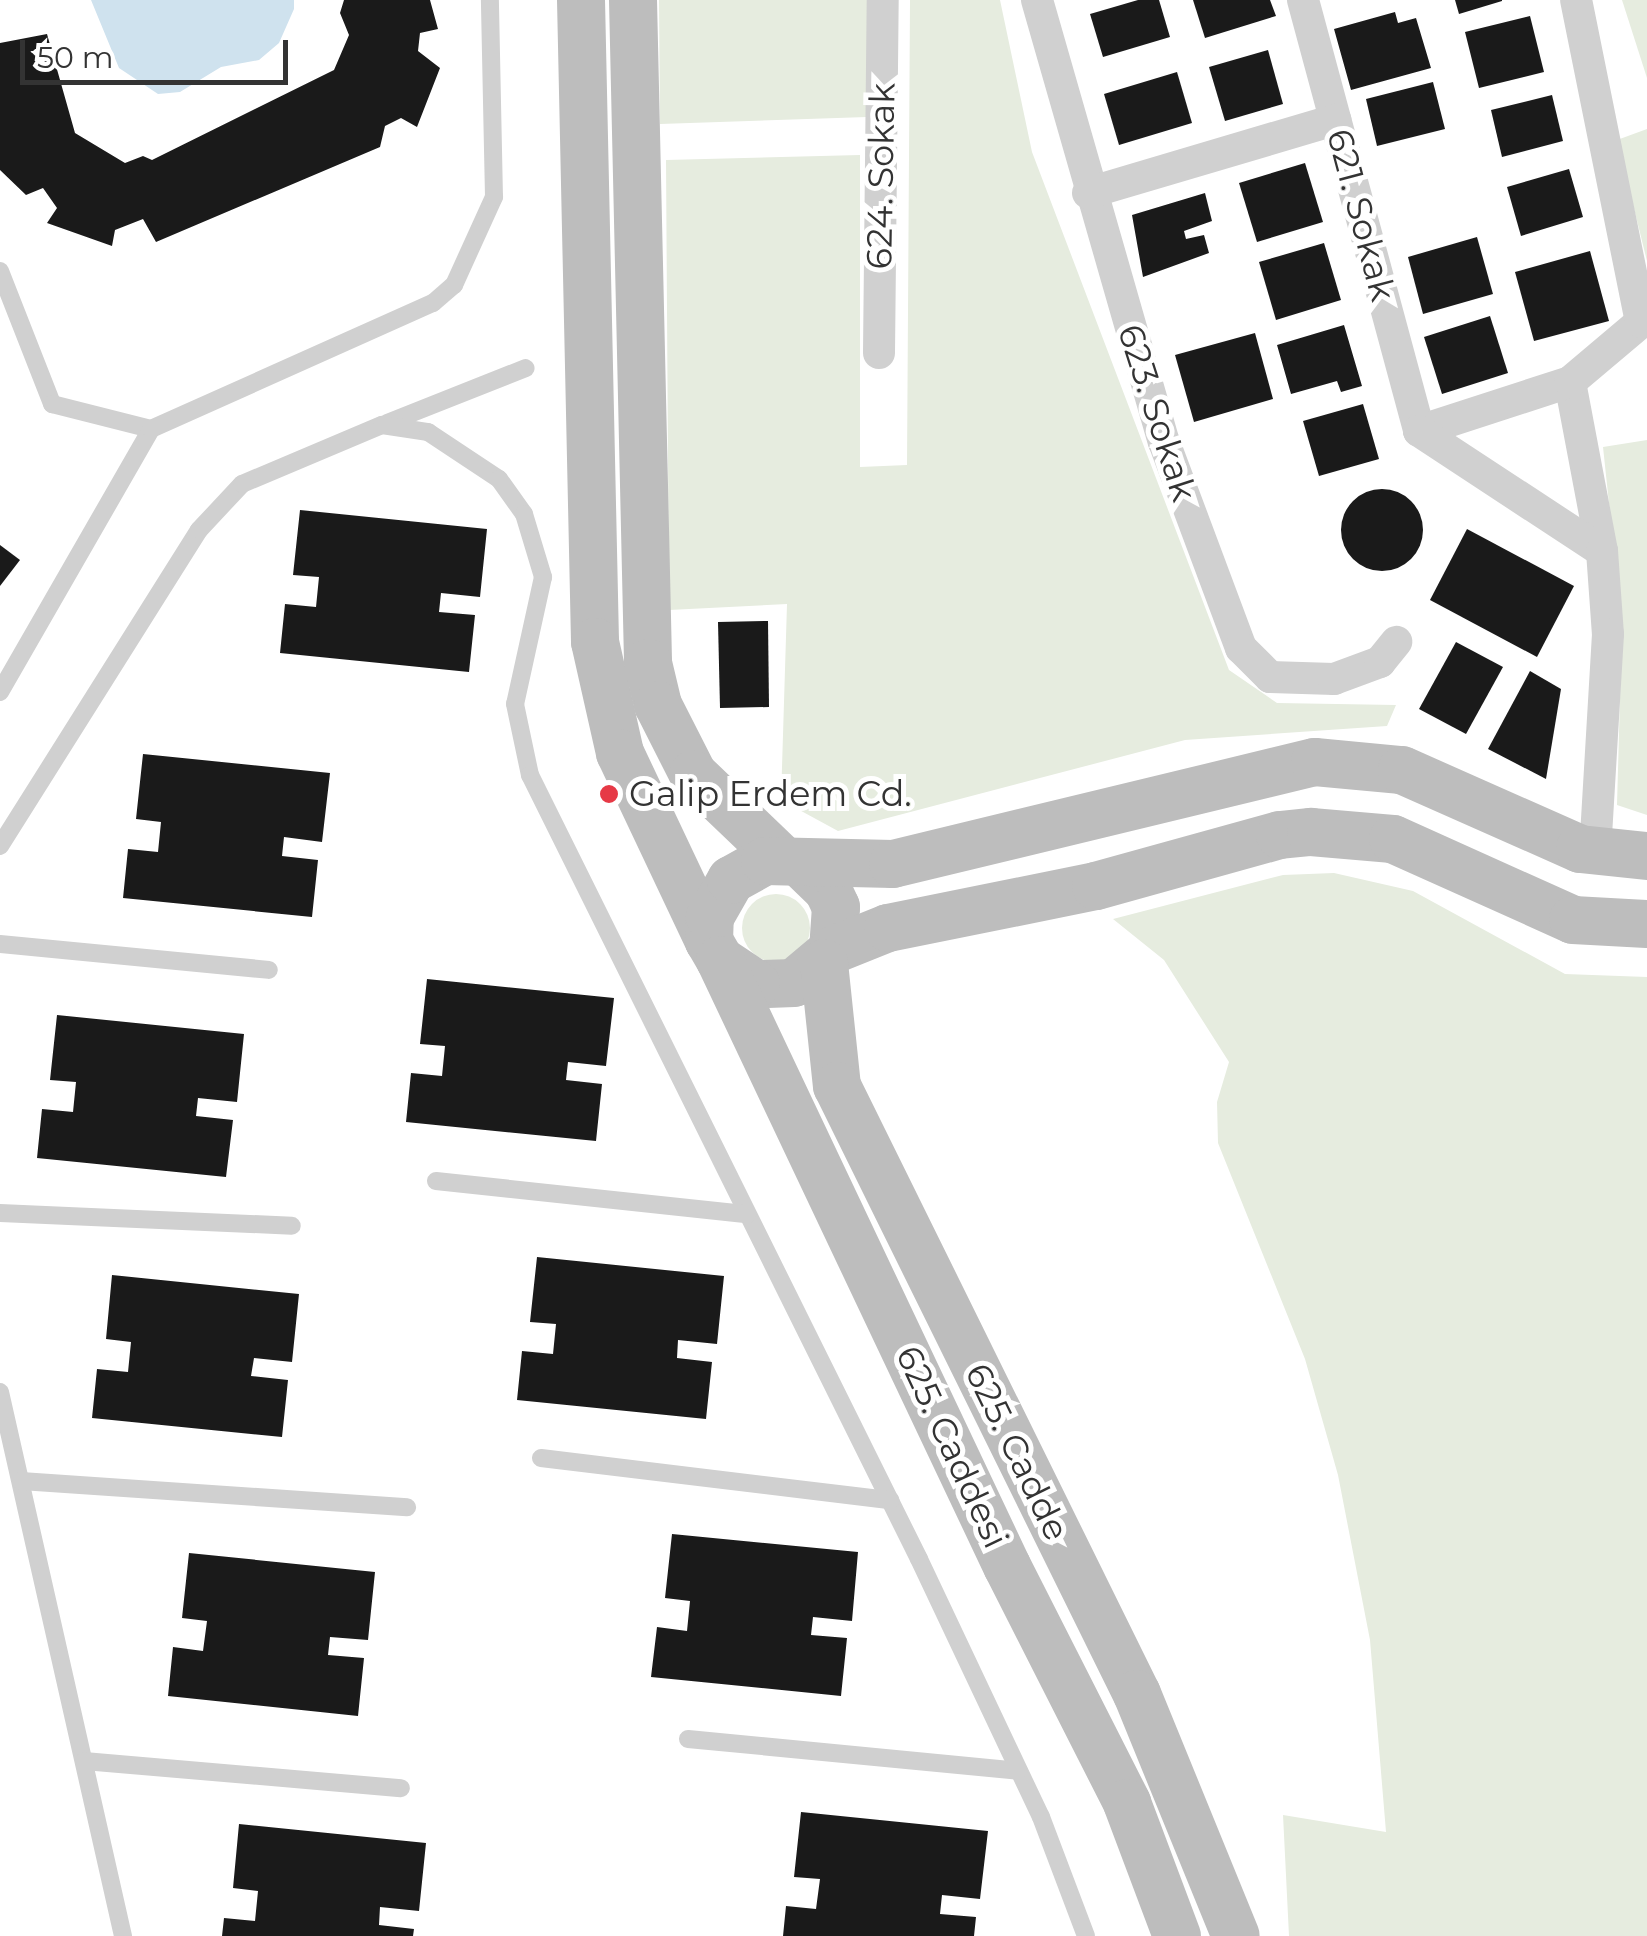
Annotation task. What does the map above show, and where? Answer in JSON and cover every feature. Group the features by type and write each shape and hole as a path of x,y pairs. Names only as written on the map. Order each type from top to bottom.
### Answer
{"main road":[{"name":"625. Caddesi","path":"581,0 595,642 620,754 1007,1566 1128,1803 1177,1936"},
{"path":"634,0 648,663 658,705 693,774 736,822 828,890 836,907 828,956"},
{"path":"1647,856 1595,853 1431,779 1374,764 1314,762 893,864 792,862 731,880 710,916 715,951 756,984 775,986 794,983 828,956 888,928 1096,886 1280,834 1311,832 1393,840 1573,920 1647,924"},
{"name":"625. Cadde","path":"828,956 836,1086 1137,1694 1236,1936"}],"street":[{"name":"624. Sokak","path":"879,353 883,0"},
{"name":"621. Sokak","path":"1303,0 1418,430"},
{"path":"1418,430 1570,382 1641,322 1576,0"},
{"name":"623. Sokak","path":"1044,2 1088,193 1164,442 1241,648 1270,677 1334,679 1380,662 1396,642"},
{"path":"1088,193 1335,120"},
{"path":"1570,382 1602,551 1608,634 1595,853"},
{"path":"1418,430 1602,551"}],"lane":[{"path":"0,692 152,429 433,303 454,286 494,197 490,0"},
{"path":"0,272 52,404 152,429"},
{"path":"0,846 227,496 262,473 526,368"},
{"path":"382,425 428,432 465,450 499,479 524,514 543,577 515,704 530,775 890,1500 1018,1770 1086,1936"},
{"path":"0,944 269,970"},
{"path":"436,1181 746,1214"},
{"path":"0,1213 292,1226"},
{"path":"0,1392 123,1936"},
{"path":"541,1458 890,1500"},
{"path":"20,1481 407,1507"},
{"path":"688,1739 1018,1770"},
{"path":"84,1761 401,1788"}],"shaded area":[{"path":"659,0 869,0 867,117 660,124"},
{"path":"910,0 1000,0 1032,152 1229,670 1277,703 1396,705 1387,726 1185,740 838,831 781,800 787,604 669,610 666,160 860,155 860,467 907,465"},
{"path":"1622,0 1647,0 1647,78"},
{"path":"1647,129 1647,261 1617,140"},
{"path":"1647,440 1647,815 1617,805 1622,625 1603,447"},
{"path":"1334,873 1413,891 1565,974 1647,977 1647,1936 1289,1936 1283,1815 1386,1832 1370,1640 1338,1475 1305,1359 1218,1143 1217,1102 1229,1062 1164,960 1113,919 1283,875"},
{"path":"776,894 789,896 800,904 808,915 808,941 800,952 789,960 776,962 763,960 752,952 744,941 742,928 744,915 752,904 763,896"}],"water":[{"path":"91,0 294,0 294,9 279,43 259,60 221,67 180,92 158,94 119,68"}],"building":[{"path":"344,0 430,0 438,29 420,33 418,51 440,68 417,127 401,118 385,126 380,147 156,242 143,219 115,230 112,246 47,223 57,208 43,188 26,195 0,170 0,43 47,34 75,133 125,163 143,156 152,160 334,70 349,35 340,13"},
{"path":"1138,0 1159,0 1170,37 1103,57 1090,14"},
{"path":"1193,0 1270,0 1276,16 1205,38"},
{"path":"1455,0 1502,0 1502,1 1459,14"},
{"path":"1395,12 1398,23 1416,18 1431,68 1351,90 1334,29"},
{"path":"1530,16 1544,72 1479,88 1465,32"},
{"path":"1268,50 1283,104 1225,121 1209,67"},
{"path":"1177,72 1192,123 1119,145 1104,94"},
{"path":"1433,82 1445,129 1377,146 1366,99"},
{"path":"1552,95 1563,141 1502,157 1491,110"},
{"path":"1305,163 1323,222 1257,242 1239,183"},
{"path":"1569,169 1583,217 1521,236 1507,187"},
{"path":"1205,193 1212,221 1184,231 1186,239 1204,235 1209,253 1143,277 1132,215"},
{"path":"1477,237 1493,294 1423,314 1408,257"},
{"path":"1324,243 1341,300 1276,320 1259,262"},
{"path":"1590,251 1609,321 1534,341 1515,272"},
{"path":"1490,316 1508,373 1442,394 1424,337"},
{"path":"1344,325 1362,386 1341,392 1337,381 1291,394 1277,345"},
{"path":"1255,333 1273,399 1194,422 1175,355"},
{"path":"1363,404 1379,459 1319,476 1303,421"},
{"path":"1382,489 1398,492 1411,501 1420,514 1420,546 1411,559 1398,568 1382,571 1366,568 1353,559 1344,546 1341,530 1344,514 1353,501 1366,492"},
{"path":"300,510 487,529 480,597 441,593 439,612 475,615 469,672 280,653 285,604 316,607 319,577 293,575"},
{"path":"1467,529 1574,586 1537,657 1430,600"},
{"path":"0,545 20,560 0,586"},
{"path":"768,621 769,707 720,708 718,622"},
{"path":"1456,642 1503,667 1466,734 1419,709"},
{"path":"1530,671 1561,689 1546,779 1488,749"},
{"path":"143,754 330,773 322,842 284,837 282,856 318,860 312,917 123,898 128,849 158,852 161,822 136,819"},
{"path":"427,979 614,998 606,1066 568,1062 566,1080 602,1084 596,1141 406,1122 411,1073 442,1076 445,1046 420,1044"},
{"path":"57,1015 244,1034 237,1102 198,1098 196,1116 233,1120 226,1177 37,1158 42,1109 73,1112 76,1082 50,1080"},
{"path":"537,1257 724,1276 717,1344 678,1340 677,1358 712,1362 706,1419 517,1400 522,1351 553,1354 556,1324 530,1322"},
{"path":"112,1275 299,1294 292,1362 254,1358 251,1376 288,1380 282,1437 92,1418 97,1369 128,1372 131,1342 106,1339"},
{"path":"672,1534 858,1552 852,1621 813,1617 811,1635 847,1638 841,1696 651,1677 657,1627 687,1631 690,1601 665,1598"},
{"path":"189,1553 375,1572 368,1640 330,1637 328,1655 364,1658 358,1716 168,1696 173,1647 203,1651 207,1621 182,1618"},
{"path":"801,1812 988,1831 980,1899 942,1895 940,1914 976,1917 974,1936 783,1936 786,1906 816,1909 820,1879 794,1877"},
{"path":"239,1824 426,1843 419,1911 380,1907 379,1925 414,1929 413,1936 222,1936 224,1918 255,1921 258,1891 233,1888"}],"place":[{"name":"Galip Erdem Cd.","path":"609,794"}]}
